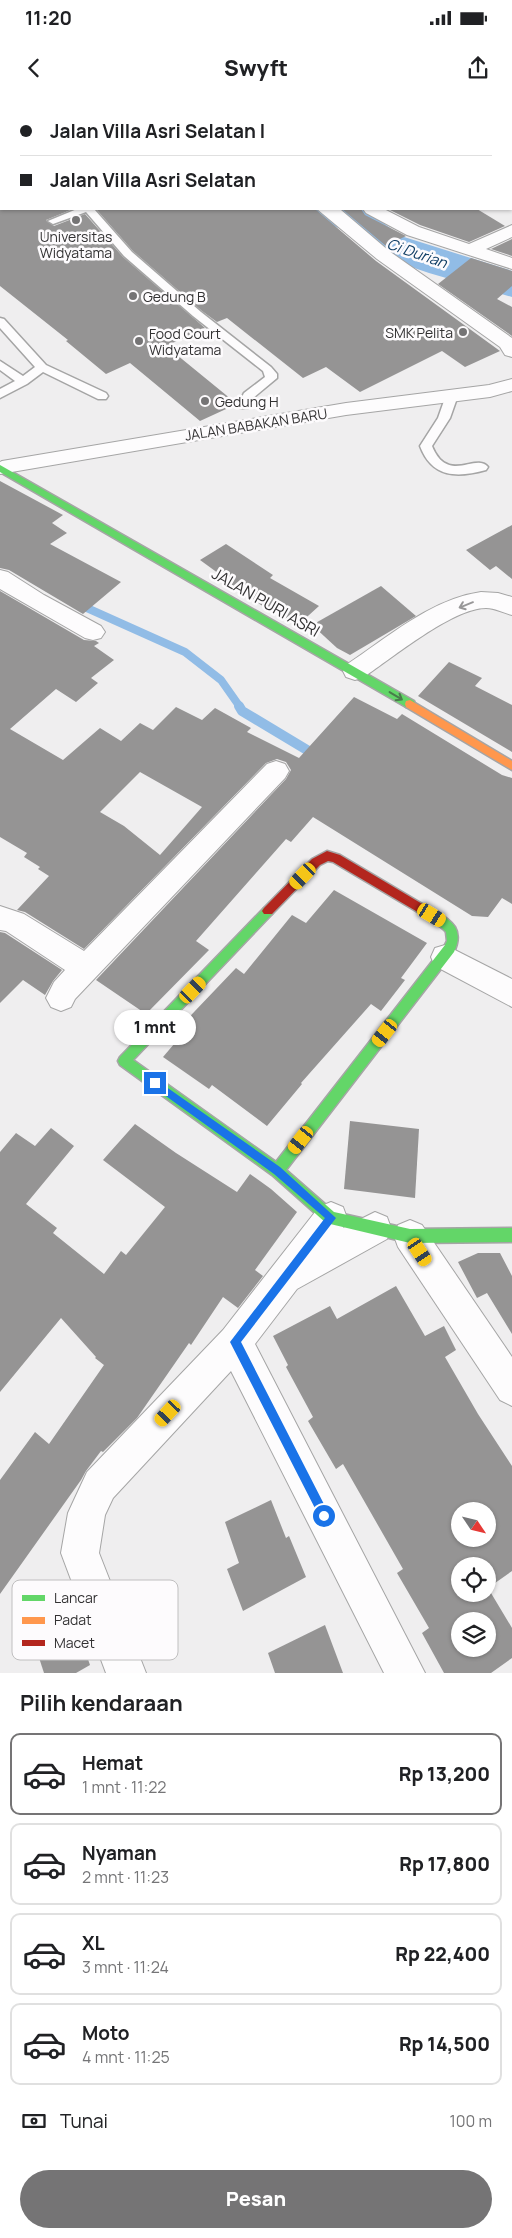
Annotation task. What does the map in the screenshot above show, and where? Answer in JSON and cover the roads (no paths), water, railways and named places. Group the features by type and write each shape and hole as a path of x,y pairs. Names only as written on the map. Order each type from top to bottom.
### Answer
{"street":[{"path":"327,210 336,214 383,255 511,346"},
{"path":"374,210 413,231 512,264"},
{"path":"470,250 512,230"},
{"name":"JALAN BABAKAN BARU","path":"1,468 346,409 490,390 512,385"},
{"path":"490,390 512,401"},
{"name":"JALAN PURI ASRI","path":"1,468 355,671 512,766"},
{"path":"0,578 36,601 93,632"},
{"path":"355,671 437,618 471,602 489,599 512,607"},
{"path":"60,998 64,991 276,771"},
{"path":"277,1171 445,957 454,942 454,931 448,924 336,858 326,856 316,862 124,1061 277,1171 331,1218 410,1236 512,1235"},
{"path":"0,918 14,922 86,968"},
{"path":"445,957 512,994"},
{"path":"90,1580 80,1553 87,1513 100,1485 235,1342 331,1218"},
{"path":"285,1279 375,1228"},
{"path":"410,1236 512,1388"},
{"path":"235,1342 405,1673"},
{"path":"121,1660 126,1673"}],"lane":[{"path":"53,221 83,210"},
{"path":"91,210 128,254 197,314 271,374 271,378 248,396 244,405"},
{"path":"0,321 42,367 102,396"},
{"path":"0,364 23,382"},
{"path":"0,394 23,382 42,367"},
{"path":"448,396 450,401 444,418 426,446 428,453 433,462 448,470 482,467"}],"waterway":[{"name":"Ci Durian","path":"329,210 357,222 387,245 512,284"},
{"path":"78,604 185,652 221,680 240,707"},
{"path":"239,706 242,711 317,756"}],"place":[{"name":"Universitas Widyatama","path":"76,220"},
{"name":"Gedung B","path":"133,296"},
{"name":"SMK Pelita","path":"463,332"},
{"name":"Food Court Widyatama","path":"139,341"},
{"name":"Gedung H","path":"205,401"}]}
